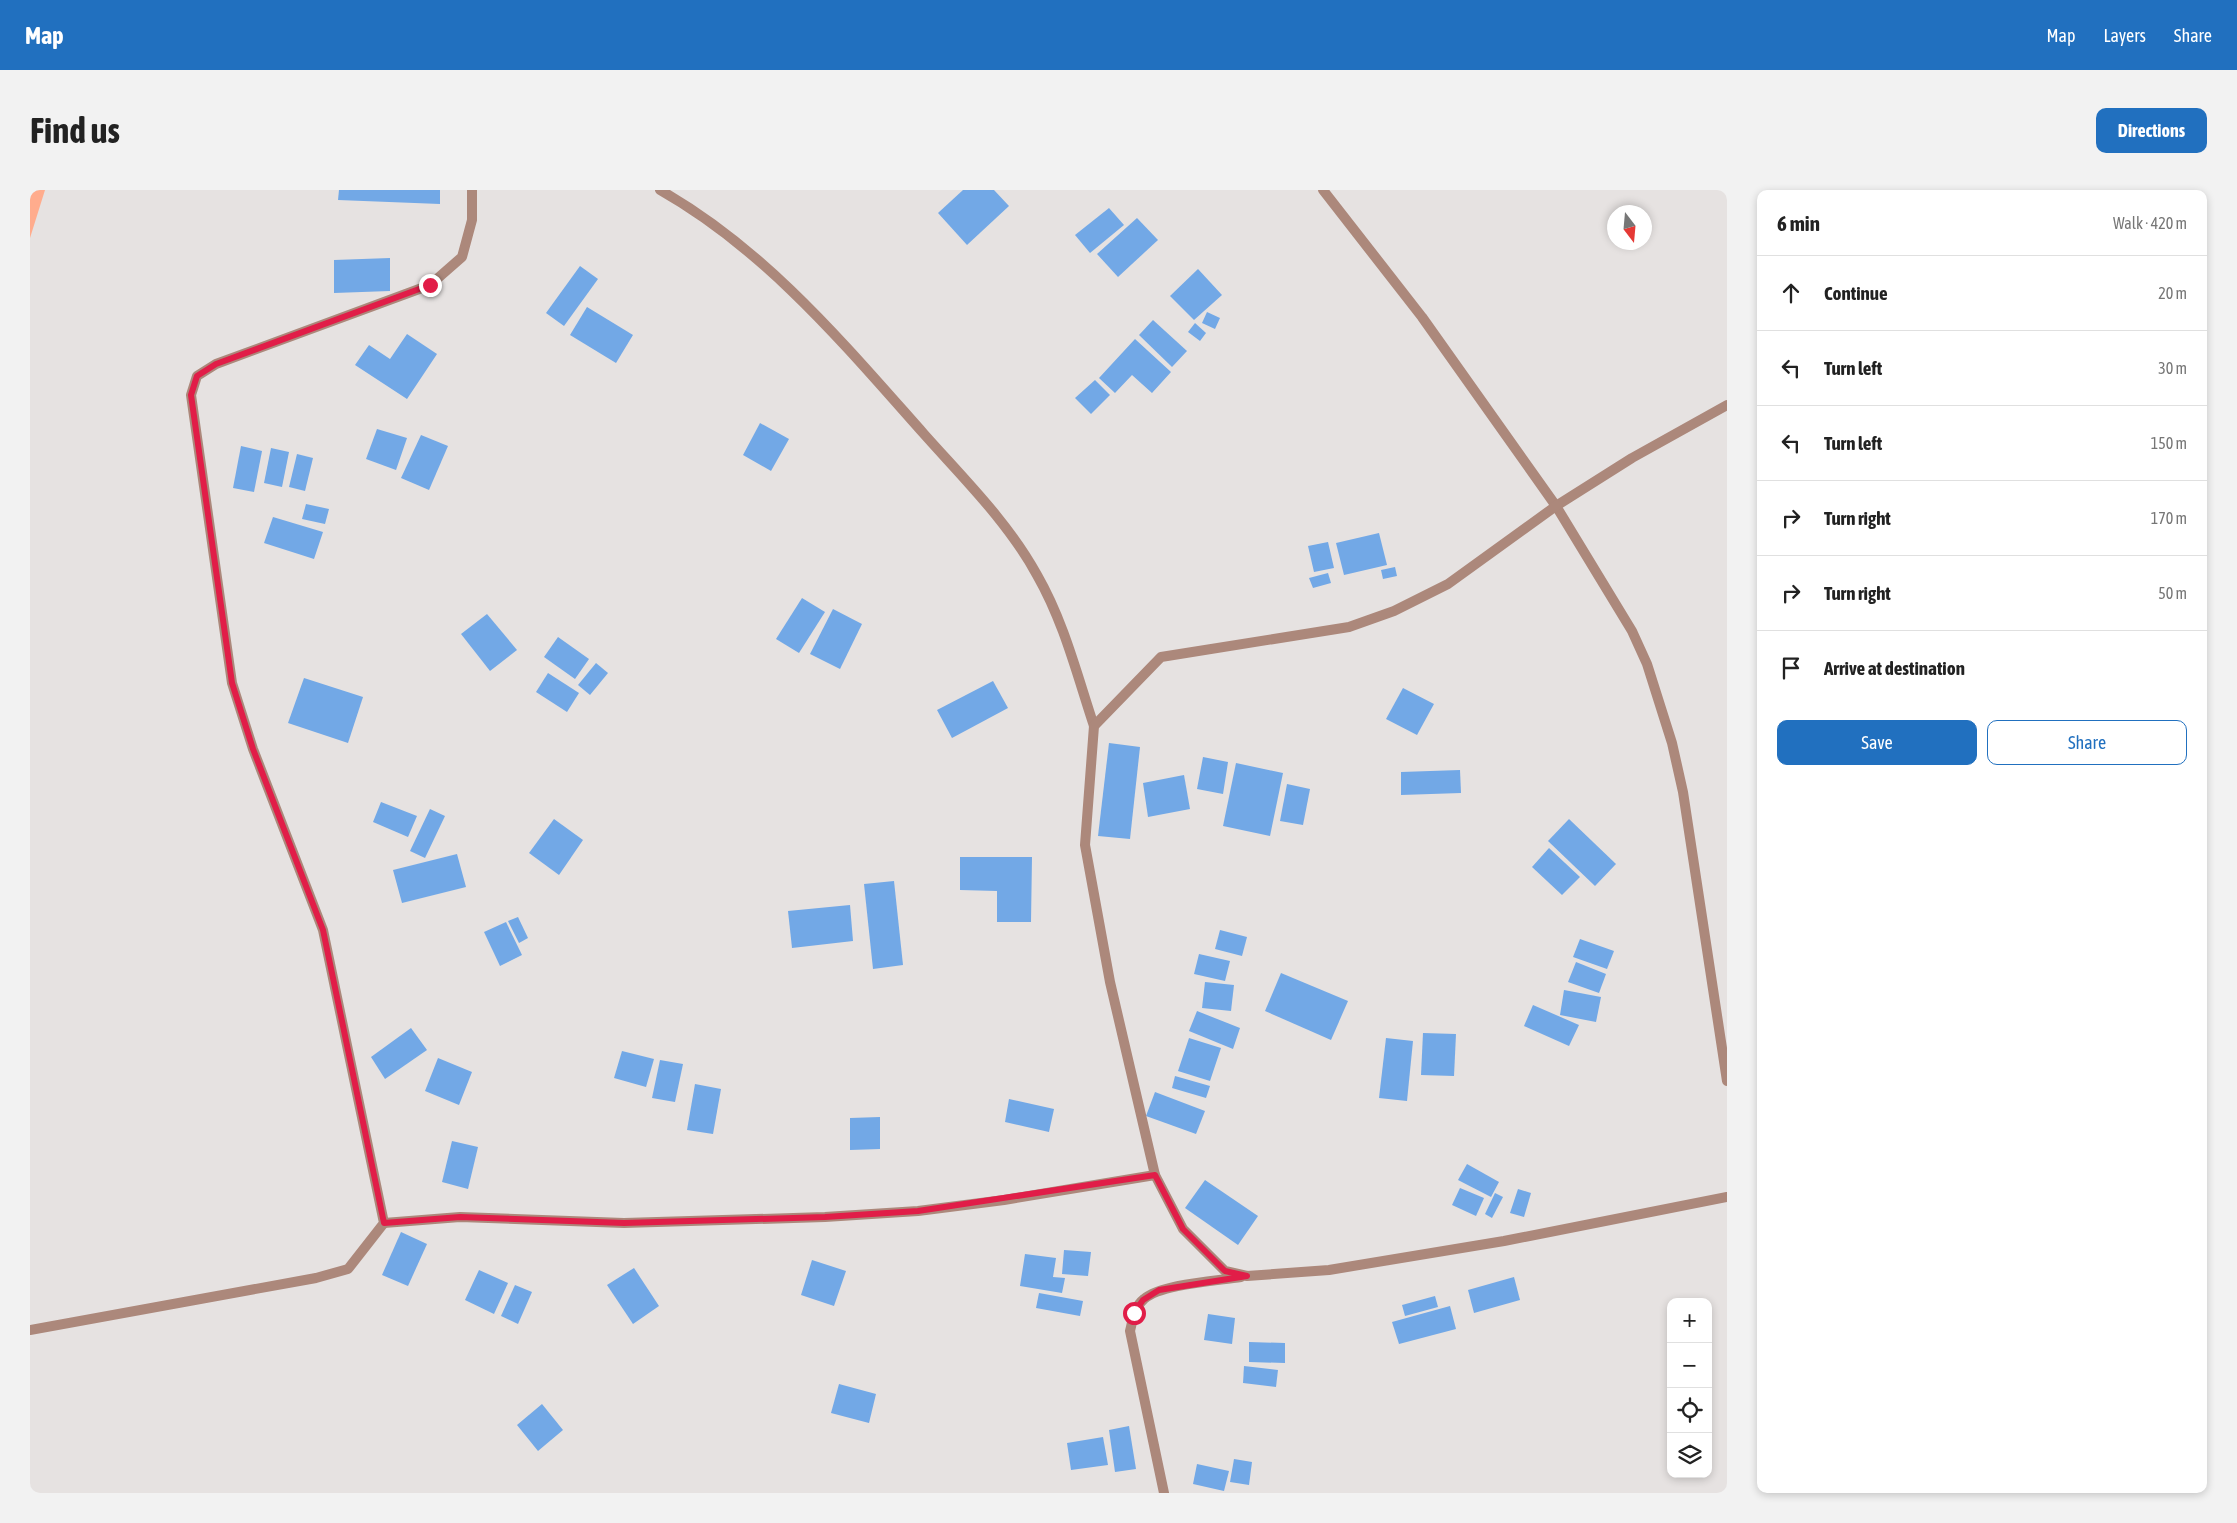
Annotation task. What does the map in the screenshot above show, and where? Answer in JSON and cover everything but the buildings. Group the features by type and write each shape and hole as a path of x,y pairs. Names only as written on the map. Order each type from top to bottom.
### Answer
{"street":[{"path":"384,1223 323,930 253,749 232,683 191,395 197,376 216,364 430,285 462,257 472,220 472,190"},
{"path":"660,190 717,229 775,274 836,335 1002,522 1036,574 1056,610 1094,726 1085,845 1110,982 1155,1175 1183,1229 1225,1271 1247,1276"},
{"path":"1323,190 1422,317 1556,506 1632,631 1647,664 1660,702 1683,792 1727,1081"},
{"path":"1094,726 1161,657 1349,627 1394,611 1448,584 1556,506 1632,458 1727,405"},
{"path":"30,1330 316,1278 348,1269 384,1223 460,1217 624,1223 825,1217 918,1211 1155,1175"},
{"path":"1164,1493 1130,1331 1134,1313 1143,1300 1159,1290 1247,1276 1329,1270 1494,1243 1727,1197"}],"shaded area":[{"path":"30,190 45,190 30,238"}],"route":[{"path":"430,285 216,364 197,376 191,395 232,683 253,749 323,930 384,1223 460,1217 624,1223 825,1217 918,1211 1004,1200 1155,1175 1183,1229 1225,1271 1247,1276 1159,1290 1143,1300 1134,1313"}]}
